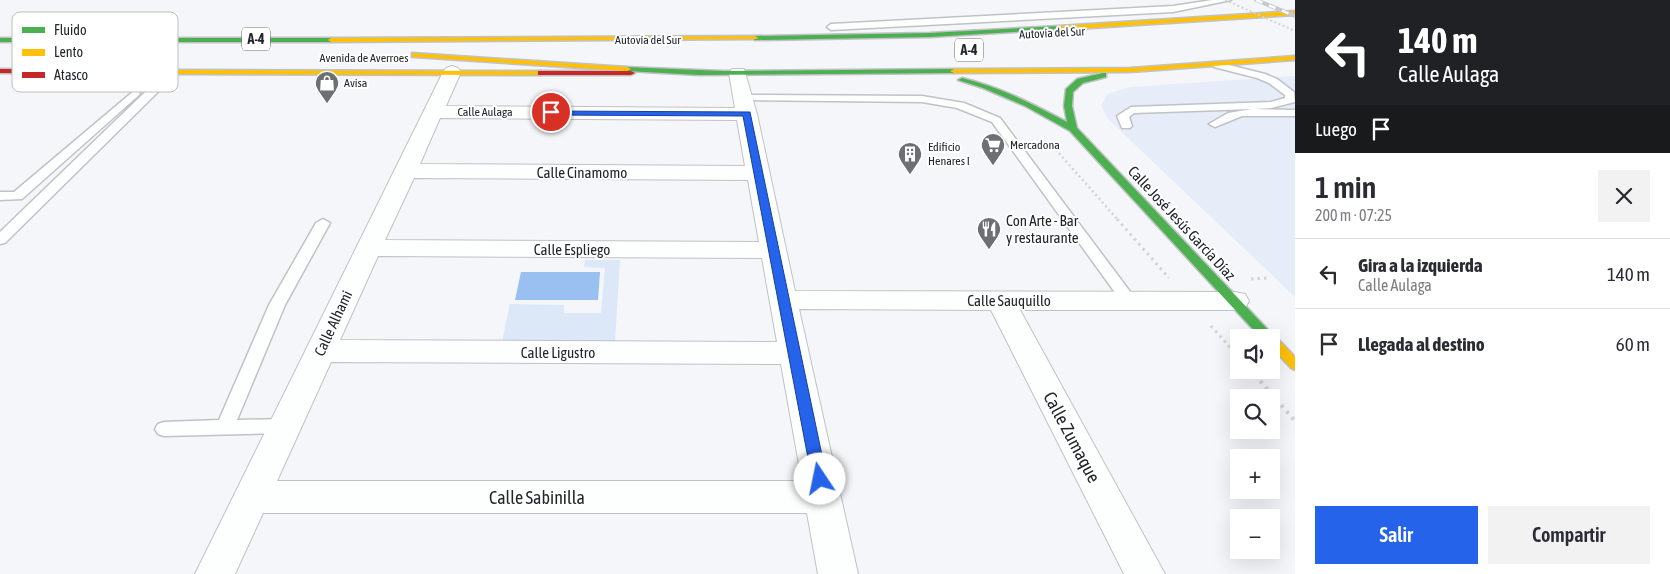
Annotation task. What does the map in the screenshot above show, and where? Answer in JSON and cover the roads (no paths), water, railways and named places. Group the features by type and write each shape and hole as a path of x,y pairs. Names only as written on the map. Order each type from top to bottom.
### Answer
{"main road":[{"name":"Autovía del Sur","path":"512,38 692,39 930,35 1295,13"},
{"path":"692,39 769,28 831,27"},
{"path":"178,30 366,32 512,38"},
{"name":"A-4","path":"178,39 512,38"},
{"path":"575,54 401,54 560,66 740,88 925,73 1130,70 1295,58"},
{"path":"1072,129 1066,102 1070,89 1081,79 1130,70"},
{"name":"Avenida de Averroes","path":"178,72 452,72 740,88"},
{"path":"925,73 986,86 1028,104 1072,129"},
{"name":"Calle José Jesús García Díaz","path":"1072,129 1261,329"},
{"name":"Calle José Jesús García Díaz","path":"1280,348 1295,364"}],"street":[{"name":"Calle Alhami","path":"215,574 452,72"},
{"name":"Calle Aulaga","path":"433,112 740,88"},
{"path":"740,88 759,173 838,574"},
{"name":"Calle Cinamomo","path":"405,171 759,173"},
{"name":"Calle Espliego","path":"369,248 774,250"},
{"name":"Calle Sauquillo","path":"784,300 1235,301"},
{"name":"Calle Zumaque","path":"1000,300 1145,574"},
{"name":"Calle Ligustro","path":"320,351 795,353"},
{"name":"Calle Sabinilla","path":"252,496 823,497"}],"lane":[{"path":"831,27 1173,8 1226,0"},
{"path":"1126,126 1123,116 1132,110 1271,105 1291,100 1290,94 1273,81 1217,65"},
{"path":"740,88 948,101 974,108 996,120 1128,301"},
{"path":"0,240 152,92"},
{"path":"0,196 17,196 135,93"},
{"path":"1215,124 1222,118 1232,115 1295,112"},
{"path":"225,428 277,305 323,223"},
{"path":"164,430 284,426"}],"water":[{"path":"521,272 600,272 598,300 515,300"}],"railway":[{"path":"1256,0 1295,16"}],"place":[{"name":"Avisa","path":"327,104"},
{"name":"Mercadona","path":"993,166"},
{"name":"Edificio Henares I","path":"910,175"},
{"name":"Con Arte - Bar y restaurante","path":"989,250"}]}
